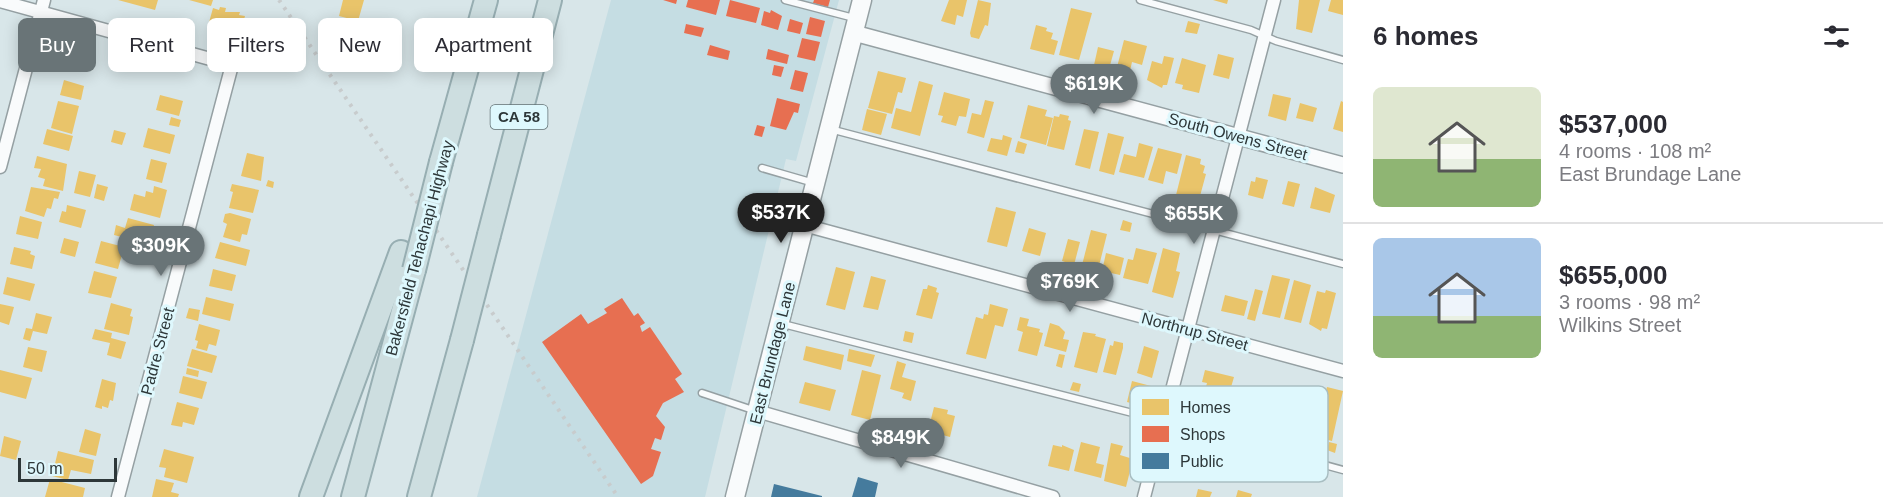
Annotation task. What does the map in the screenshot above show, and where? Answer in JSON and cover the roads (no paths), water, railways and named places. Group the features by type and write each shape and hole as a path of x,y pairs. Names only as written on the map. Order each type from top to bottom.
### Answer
{"highway":[{"name":"Bakersfield Tehachapi Highway","path":"353,497 407,261 441,162 486,0"},
{"name":"CA 58","path":"420,497 550,0"},
{"path":"311,497 407,261"}],"main road":[{"name":"East Brundage Lane","path":"735,497 862,0"}],"street":[{"path":"1173,386 1274,0"},
{"path":"0,1 43,6 0,167"},
{"name":"Padre Street","path":"43,6 232,65 118,497"},
{"name":"South Owens Street","path":"856,26 1343,165"},
{"name":"Northrup Street","path":"804,225 1343,371"},
{"path":"757,411 1053,497"},
{"path":"1144,497 1148,482"}],"lane":[{"path":"785,0 856,26"},
{"path":"1140,0 1343,60"},
{"path":"829,128 1343,264"},
{"path":"762,168 815,183"},
{"path":"779,323 1130,412"},
{"path":"702,393 757,411"},
{"path":"1328,466 1343,470"}],"railway":[{"path":"279,0 618,497"}]}
